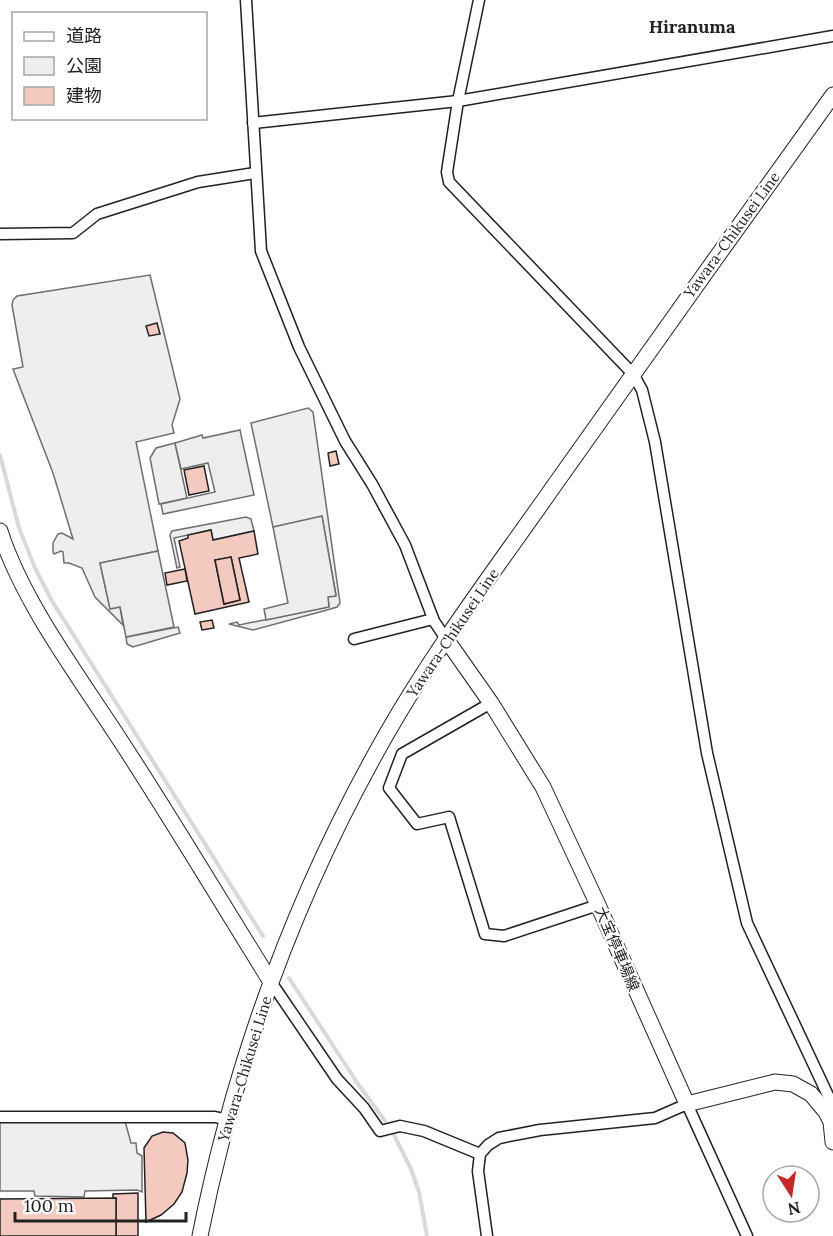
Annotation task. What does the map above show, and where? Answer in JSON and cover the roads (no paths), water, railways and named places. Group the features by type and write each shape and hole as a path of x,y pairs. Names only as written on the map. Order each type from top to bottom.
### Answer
{"main road":[{"name":"Yawara-Chikusei Line","path":"201,1236 228,1120 249,1045 271,982 293,925 331,840 386,735 446,639 833,95"},
{"path":"0,531 21,583 57,643 178,830 271,982"},
{"name":"大宝停車場線","path":"446,639 491,703 543,787 687,1104"},
{"path":"687,1104 783,1082 801,1087 811,1094 832,1121 833,1142"}],"street":[{"path":"246,0 261,250 295,336 345,441 372,484 409,553 433,619 446,639"},
{"path":"479,0 458,101 447,172 448,182 633,374 642,390 655,442 707,753 747,923 833,1106"},
{"path":"253,123 458,101 833,36"},
{"path":"0,234 73,232 97,214 198,182 255,173"},
{"path":"354,639 433,619"},
{"path":"491,703 402,754 388,788 417,824 449,817 485,934 504,936 598,904"},
{"path":"271,982 337,1079 364,1108 380,1131 400,1126 408,1127 424,1131 480,1154"},
{"path":"487,1236 478,1171 480,1154 499,1138 540,1130 655,1118 687,1104 747,1236"},
{"path":"0,1117 215,1117 228,1120"}],"waterway":[{"path":"0,455 19,528 35,568 52,601 263,936"},
{"path":"289,978 385,1121"},
{"path":"394,1135 411,1169 419,1192 427,1236"}],"district":[{"name":"Hiranuma","path":"692,27"}]}
